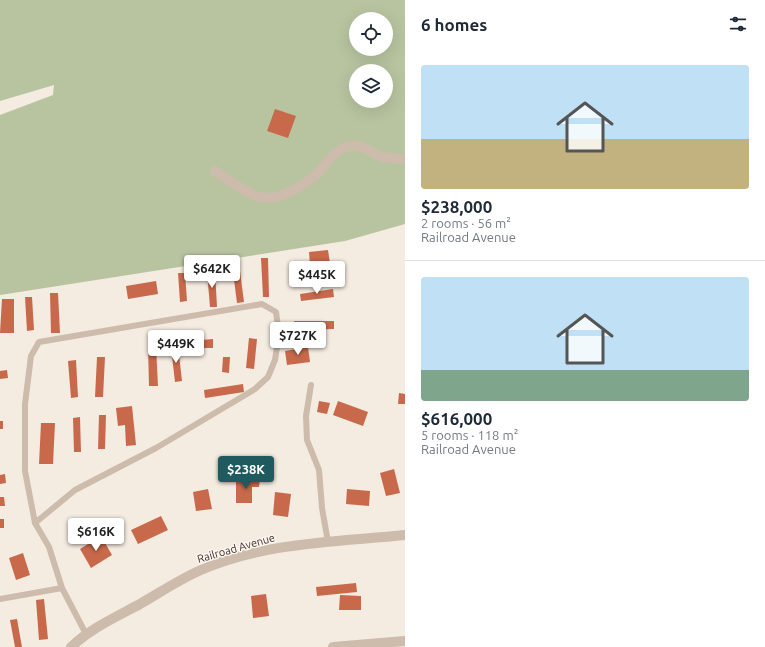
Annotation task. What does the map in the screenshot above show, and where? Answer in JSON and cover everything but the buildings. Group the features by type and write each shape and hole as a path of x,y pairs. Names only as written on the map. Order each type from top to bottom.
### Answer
{"street":[{"path":"215,171 244,190 260,197 272,197 286,194 304,185 338,150 347,146 356,145 372,151 382,157 405,160"},
{"name":"Railroad Avenue","path":"71,647 86,634 143,602 178,580 203,569 273,548 405,534"},
{"path":"333,647 405,641"}],"lane":[{"path":"35,523 75,490 156,448 256,389 268,377 275,360 279,334 276,312 262,304 39,342 31,356 25,404 24,471 35,523 49,547 62,588 86,634"},
{"path":"311,385 306,416 307,440 319,470 322,508 328,542"},
{"path":"0,599 62,588"}],"green space":[{"path":"0,0 405,0 405,224 345,241 0,295 0,115 53,95 54,85 0,101"}]}
